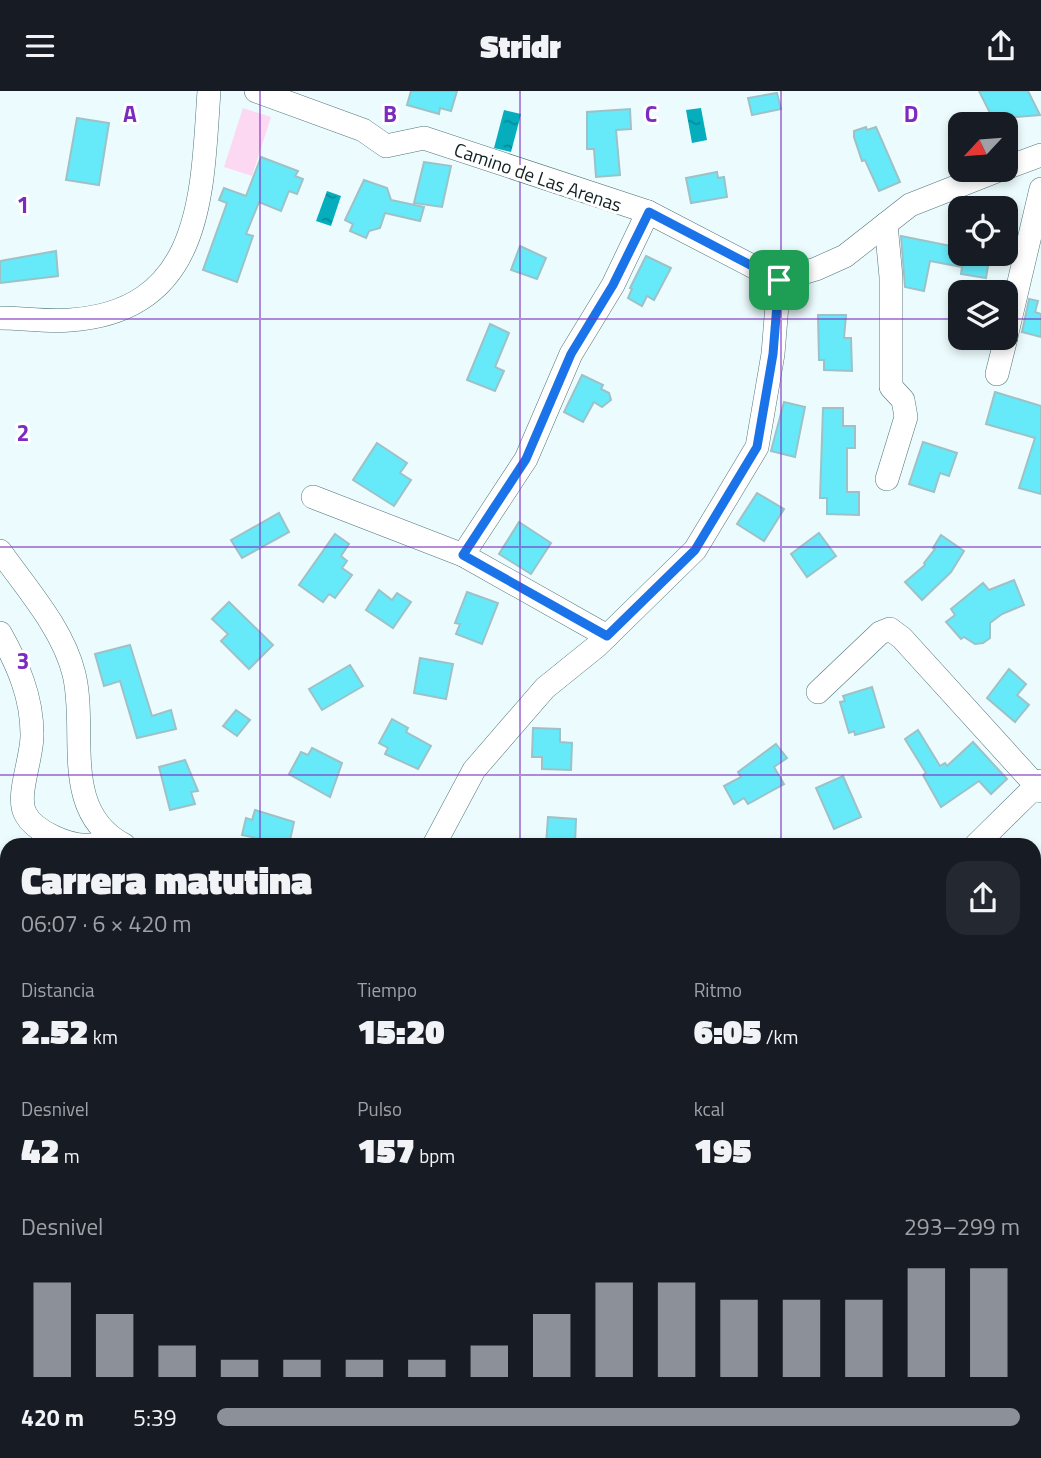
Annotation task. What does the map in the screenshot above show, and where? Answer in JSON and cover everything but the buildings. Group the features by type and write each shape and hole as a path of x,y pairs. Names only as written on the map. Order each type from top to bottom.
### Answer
{"street":[{"path":"0,318 70,320 105,314 134,302 161,281 177,263 189,241 198,212 209,91"},
{"name":"Camino de Las Arenas","path":"256,91 363,130 386,146 424,138 649,212 779,280"},
{"path":"1018,164 1037,158 1041,188 1018,286"},
{"path":"438,838 474,770 545,688 607,636 695,550 757,447 773,354 779,280 816,269 845,256 910,205 966,182"},
{"path":"463,555 526,459 571,354 613,285 649,212"},
{"path":"886,224 891,277 891,387 903,400 906,417 887,479"},
{"path":"998,374 1003,350"},
{"path":"313,497 463,555 607,636"},
{"path":"0,551 62,639 75,676 79,771 85,797 96,821 113,838"},
{"path":"818,692 880,633 890,629 1040,786 984,838"},
{"path":"0,633 20,670 33,736 22,804 26,816 59,838"}],"shaded area":[{"path":"243,108 271,117 252,176 224,167"}],"water":[{"path":"701,108 707,140 692,143 686,110"},
{"path":"504,110 521,114 511,152 494,148"},
{"path":"327,191 341,196 331,226 316,221"}],"route":[{"path":"649,212 779,280 773,354 757,447 695,550 645,602 607,636 463,555 526,459 571,354 613,285 649,212"}]}
